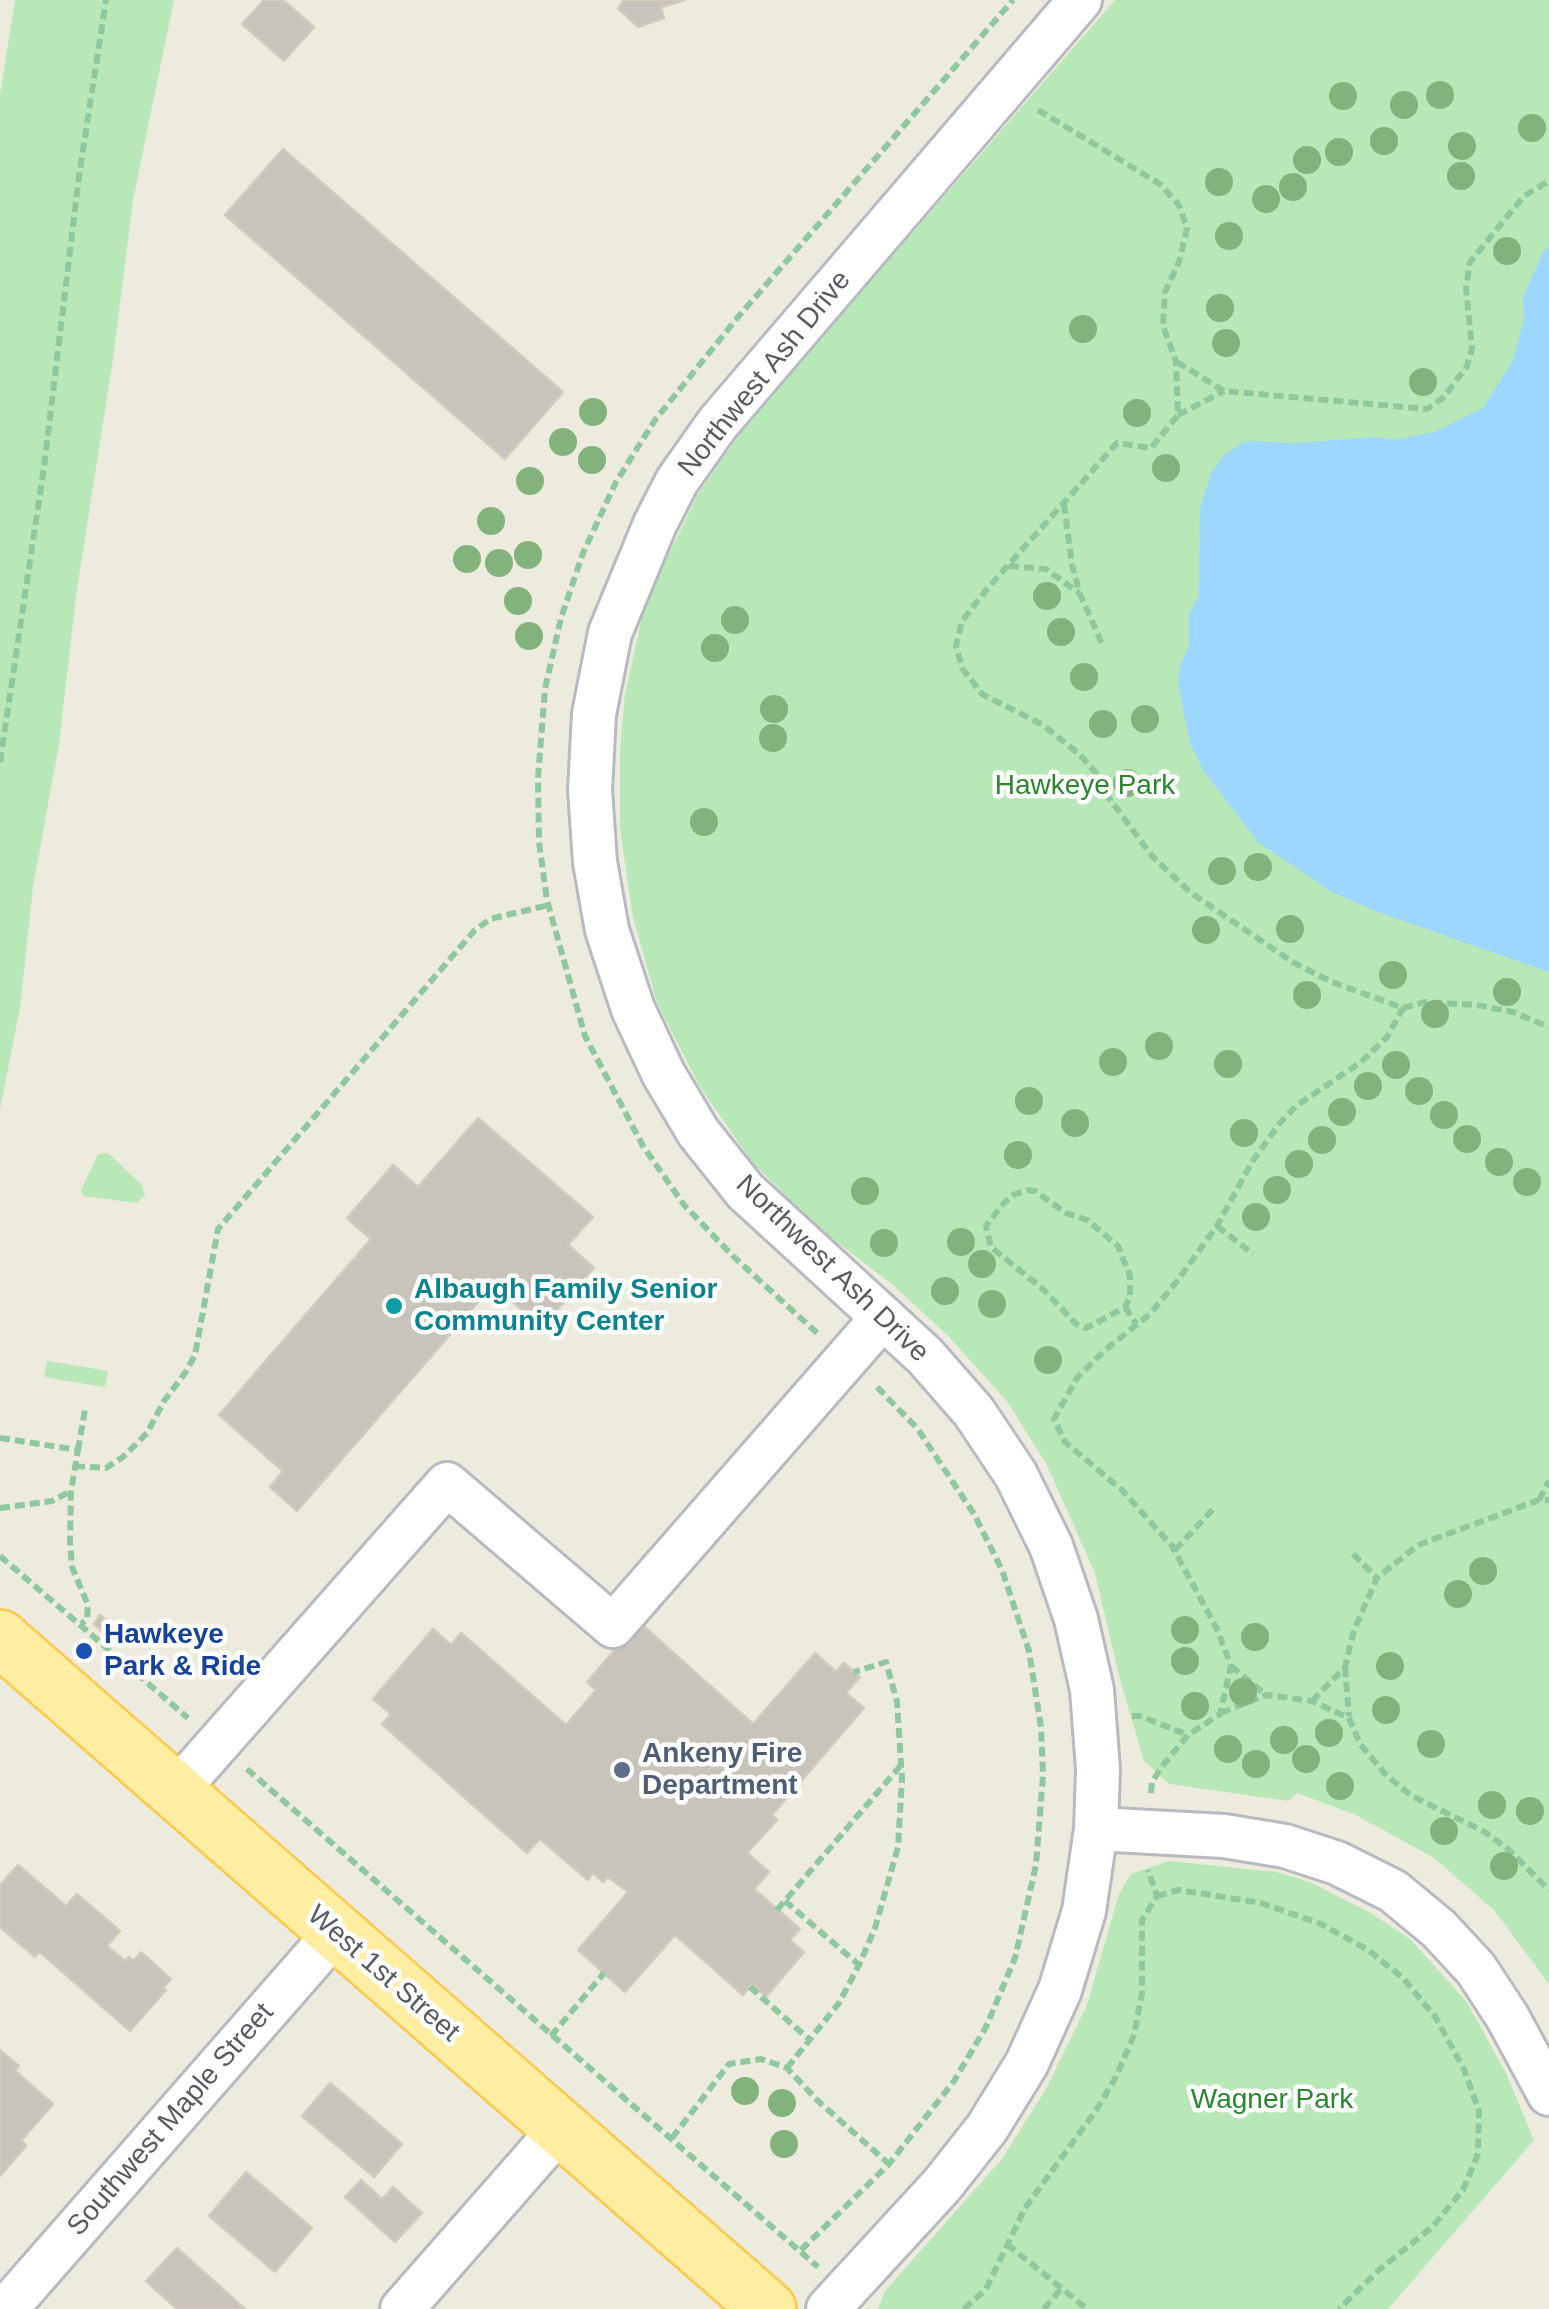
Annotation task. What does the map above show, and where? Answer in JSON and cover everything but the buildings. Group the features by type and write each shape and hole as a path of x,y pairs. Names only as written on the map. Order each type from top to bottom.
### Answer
{"main road":[{"name":"West 1st Street","path":"0,1638 768,2309"}],"street":[{"name":"Northwest Ash Drive","path":"836,2301 942,2185 988,2128 1028,2063 1060,1990 1079,1927 1096,1829 1098,1768 1092,1690 1076,1618 1052,1546 1016,1475 974,1412 926,1356 745,1191 698,1132 663,1074 632,1009 604,913 595,862 590,790 594,714 610,634 654,524 677,481 718,423 1080,0"},
{"path":"177,1790 447,1484 613,1626 883,1317"},
{"path":"1096,1829 1224,1836 1285,1846 1337,1863 1393,1891 1439,1928 1476,1969 1549,2094"},
{"name":"Southwest Maple Street","path":"6,2309 336,1932"},
{"path":"402,2309 560,2129"}],"path":[{"path":"0,762 44,468 79,176 106,0"},
{"path":"801,2250 889,2164 954,2082 986,2027 1014,1958 1036,1865 1043,1776 1041,1728 1028,1651 1002,1570 974,1514 917,1428 734,1257 684,1204 643,1146 586,1036 549,905 539,842 538,778 545,689 560,618 583,552 616,482 654,420 738,317 1013,0"},
{"path":"968,52 1029,104 1160,184 1179,204 1187,228 1180,262 1165,292 1162,326 1176,361 1178,416"},
{"path":"1176,361 1224,390 1427,409 1444,397 1467,366 1472,350 1466,288 1470,262 1524,196 1549,181"},
{"path":"1224,390 1178,416 1152,448 1117,443 962,621 956,646 962,668 982,694 1063,738 1096,773 1109,798 1152,856 1192,894 1294,963 1332,982 1403,1008 1425,1002 1476,1005 1513,1012 1549,1026"},
{"path":"1064,503 1072,565 1103,646"},
{"path":"1008,566 1046,570 1080,594"},
{"path":"74,1466 106,1468 123,1457 147,1433 185,1373 195,1355 218,1229 474,930 490,918 549,905"},
{"path":"1220,1714 1230,1666 1217,1629 1174,1550 1122,1490 1065,1442 1054,1419 1076,1378 1150,1314 1178,1280 1217,1226 1252,1162 1279,1124 1296,1106 1360,1062 1386,1037 1403,1008"},
{"path":"1027,1190 1035,1191 1066,1214 1087,1220 1118,1246 1125,1258 1130,1297 1125,1308 1086,1328 1076,1324 1044,1290 999,1256 986,1235 986,1226 1013,1195 1027,1190"},
{"path":"1217,1226 1253,1254"},
{"path":"1125,1308 1136,1324"},
{"path":"81,1624 87,1619 88,1606 72,1567 71,1491 86,1410"},
{"path":"0,1438 78,1450"},
{"path":"1538,1500 1549,1481"},
{"path":"0,1508 52,1501 71,1491"},
{"path":"1549,1500 1538,1500 1418,1546 1377,1578 1354,1630 1345,1666 1349,1718 1360,1744 1387,1776 1412,1796 1485,1832 1549,1890"},
{"path":"1174,1550 1214,1508"},
{"path":"1353,1554 1377,1578"},
{"path":"0,1556 801,2250 836,2301"},
{"path":"787,2068 839,2003 859,1966 876,1928 898,1846 902,1764 897,1702 886,1662 854,1672"},
{"path":"1230,1666 1266,1695"},
{"path":"1312,1701 1345,1666"},
{"path":"1158,1896 1148,1878 1152,1782 1188,1735 1220,1714 1266,1695 1312,1701 1349,1718"},
{"path":"777,1910 902,1764"},
{"path":"964,2309 986,2289 1025,2208 1116,2077 1134,2035 1142,1992 1142,1920 1158,1896 1179,1890 1262,1903 1321,1924 1368,1950 1402,1978 1436,2018 1464,2069 1479,2111 1478,2154 1463,2190 1432,2227 1343,2307"},
{"path":"785,1901 859,1966"},
{"path":"550,2036 604,1973"},
{"path":"750,1988 811,2041"},
{"path":"672,2138 729,2064 762,2059 787,2068 889,2164"},
{"path":"1007,2244 1087,2309"},
{"path":"1044,2309 1062,2288"}],"green space":[{"path":"15,0 174,0 133,200 77,589 59,744 33,887 20,1008 0,1109 0,95"},
{"name":"Hawkeye Park","path":"1115,0 1549,0 1549,1984 1494,1910 1434,1858 1356,1815 1297,1793 1288,1801 1169,1784 1144,1761 1095,1573 1046,1463 1006,1400 948,1336 893,1285 817,1227 753,1163 700,1087 657,1003 632,913 620,827 625,695 645,603 698,494 751,418"},
{"path":"108,1153 142,1185 145,1195 137,1203 83,1196 81,1190 98,1154"},
{"path":"47,1361 108,1371 105,1387 44,1377"},
{"name":"Wagner Park","path":"1169,1861 1276,1872 1310,1882 1371,1913 1411,1940 1466,2001 1506,2073 1534,2140 1388,2309 878,2309 885,2291 1001,2160 1045,2091 1087,2005 1119,1894 1131,1874"}],"water":[{"path":"1549,246 1549,972 1332,892 1258,842 1203,770 1190,743 1178,684 1180,666 1189,646 1189,615 1199,595 1200,509 1211,473 1225,454 1246,441 1296,443 1373,437 1396,440 1434,432 1484,407 1512,362 1524,320 1523,298"}],"place":[{"name":"Albaugh Family Senior Community Center","path":"394,1306"},
{"name":"Hawkeye Park & Ride","path":"84,1651"},
{"name":"Ankeny Fire Department","path":"622,1770"}]}
